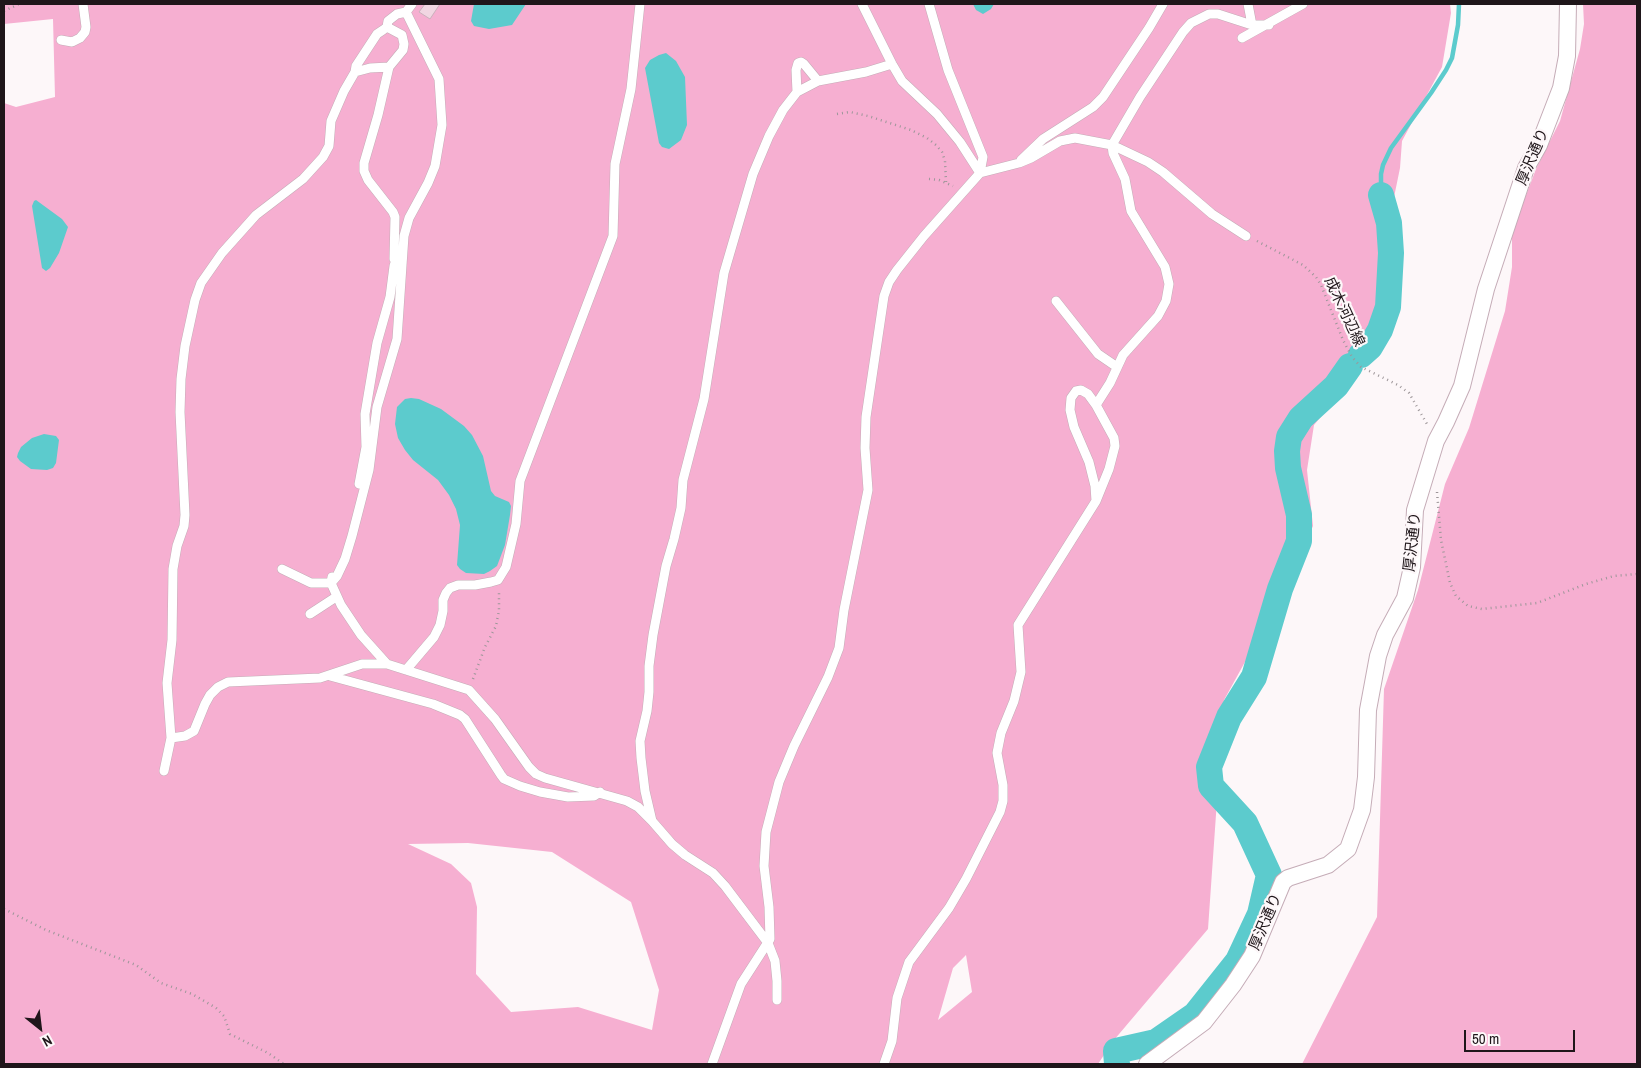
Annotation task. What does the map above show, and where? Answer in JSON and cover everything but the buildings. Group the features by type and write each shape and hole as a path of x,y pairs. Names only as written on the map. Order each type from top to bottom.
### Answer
{"street":[{"name":"厚沢通り","path":"1147,1064 1204,1022 1233,985 1252,956 1283,882 1288,878 1328,865 1348,849 1362,810 1366,777 1368,710 1378,656 1384,635 1405,598 1412,567 1415,510 1436,441 1462,386 1486,289 1526,168 1539,144 1561,88 1567,56 1568,4"}],"lane":[{"path":"61,40 72,42 80,38 85,32 83,4"},
{"path":"164,771 171,738 167,683 173,622 172,580 175,552 185,515 180,412 181,380 191,314 201,283 222,252 256,215 303,179 323,157 329,146 330,121 344,91 356,72 356,66 377,34 387,27 388,21 397,14 406,12 412,4"},
{"path":"406,670 434,637 442,618 443,600 450,588 458,585 475,585 498,580 506,567 516,524 520,481 613,236 615,164 631,89 640,4"},
{"path":"862,4 902,81 938,114 980,172"},
{"path":"929,4 948,70 982,157 980,172"},
{"path":"1018,163 1043,139 1092,107 1103,97 1149,28 1162,4"},
{"path":"1248,4 1252,26"},
{"path":"1242,38 1269,25 1302,4"},
{"path":"394,266 409,218 428,184 435,166 442,125 439,79 406,12"},
{"path":"1096,405 1110,383 1123,355 1158,316 1166,301 1169,284 1165,267 1131,211 1126,179 1113,153 1112,145 1140,97 1191,23 1209,14 1218,14 1252,26 1269,25"},
{"path":"387,27 402,35 404,44 403,50 389,67 364,164 364,171 368,180 395,217 394,266 390,297 377,343 365,414 366,447 363,466 352,518 340,558 332,573 331,583 336,597 362,635 387,664"},
{"path":"797,92 796,70 798,63 804,64 818,81"},
{"path":"652,821 640,758 640,741 649,692 651,650 666,566 681,508 683,480 704,399 724,273 753,174 769,136 783,110 797,92 818,81 866,72 892,64"},
{"path":"356,72 370,68 389,67"},
{"path":"712,1064 741,984 768,943 771,931 764,866 766,832 783,773 828,677 839,648 844,610 868,490 865,448 866,417 884,296 889,282 924,236 980,172 1018,163 1031,158 1060,141 1075,138 1112,145 1148,162 1163,172 1212,214 1246,236"},
{"path":"282,570 311,583 331,583 337,576 345,559 369,470 377,407 397,339 404,236"},
{"path":"1056,301 1098,354 1117,367"},
{"path":"884,1064 892,1041 897,998 909,962 958,894 1000,812 1003,801 1003,785 997,753 1001,733 1014,701 1021,672 1018,625 1096,501 1109,468 1115,446 1114,438 1096,405 1088,394 1081,390 1076,391 1070,398 1070,410 1074,427 1089,462 1095,486 1096,501"},
{"path":"310,614 336,597"},
{"path":"171,738 185,736 194,731 204,704 210,695 218,687 228,682 263,682 330,676 362,664 387,664 469,690 495,719 536,774 600,792 638,807 672,844 685,855 714,873 726,886 768,943 775,961 778,1000"},
{"path":"330,676 433,704 460,715 501,775 509,781 540,792 568,797 594,796 600,792"}],"path":[{"path":"4,11 19,4"},
{"path":"838,114 850,112 868,116 911,130 927,138 942,152 945,161 946,182"},
{"path":"928,179 946,182 963,190"},
{"name":"成木河辺線","path":"1246,236 1302,265 1316,277 1352,357 1361,367 1398,385 1409,393 1436,441"},
{"path":"1437,490 1441,540 1450,583 1456,596 1468,606 1482,609 1537,603 1586,584 1614,576 1637,574"},
{"path":"469,690 485,647 496,626 498,618 498,580"},
{"path":"4,909 46,930 136,965 161,983 192,994 216,1008 224,1016 230,1034 268,1053 284,1064"}],"shaded area":[{"path":"4,4 1450,4 1451,13 1442,67 1402,141 1400,168 1392,207 1394,238 1393,296 1355,376 1314,425 1307,470 1313,526 1283,593 1224,700 1208,929 1114,1040 1098,1064 4,1064 4,103 16,107 55,97 53,19 4,24","holes":["468,843 552,852 631,902 659,990 652,1030 578,1007 511,1012 476,974 477,907 471,883 451,864 408,844","966,955 972,992 938,1020 953,968"]},
{"path":"1583,4 1637,4 1637,1064 1302,1064 1377,917 1384,689 1418,590 1445,484 1469,428 1505,311 1512,267 1512,232 1536,169 1560,121 1580,49 1584,24"}],"water":[{"path":"474,4 526,4 512,25 489,29 474,26 471,21"},
{"path":"973,4 994,4 991,9 983,14 976,10"},
{"path":"666,53 676,61 685,77 687,125 681,140 669,149 662,147 659,143 645,68 650,60"},
{"path":"36,200 62,219 68,227 59,253 46,271 42,268 32,206"},
{"path":"405,399 419,399 441,409 464,426 472,435 483,456 491,491 495,496 509,502 511,506 505,545 497,566 484,574 466,573 457,565 460,525 456,509 438,480 413,460 398,438 395,424 397,407"},
{"path":"44,434 56,436 59,440 56,463 53,468 47,470 31,469 20,461 17,457 18,453 21,447 32,438"}],"waterway":[{"path":"1381,195 1381,174 1391,148 1431,93 1452,58 1458,25 1459,4"},
{"path":"1361,355 1370,347 1380,330 1388,307 1391,253 1389,223 1381,195"},
{"path":"1117,1064 1116,1051 1156,1042 1195,1015 1238,961 1260,914 1269,875 1245,823 1211,786 1209,767 1229,717 1254,677 1280,589 1299,541 1299,515 1288,468 1287,451 1289,437 1301,418 1336,386 1350,366"}]}
